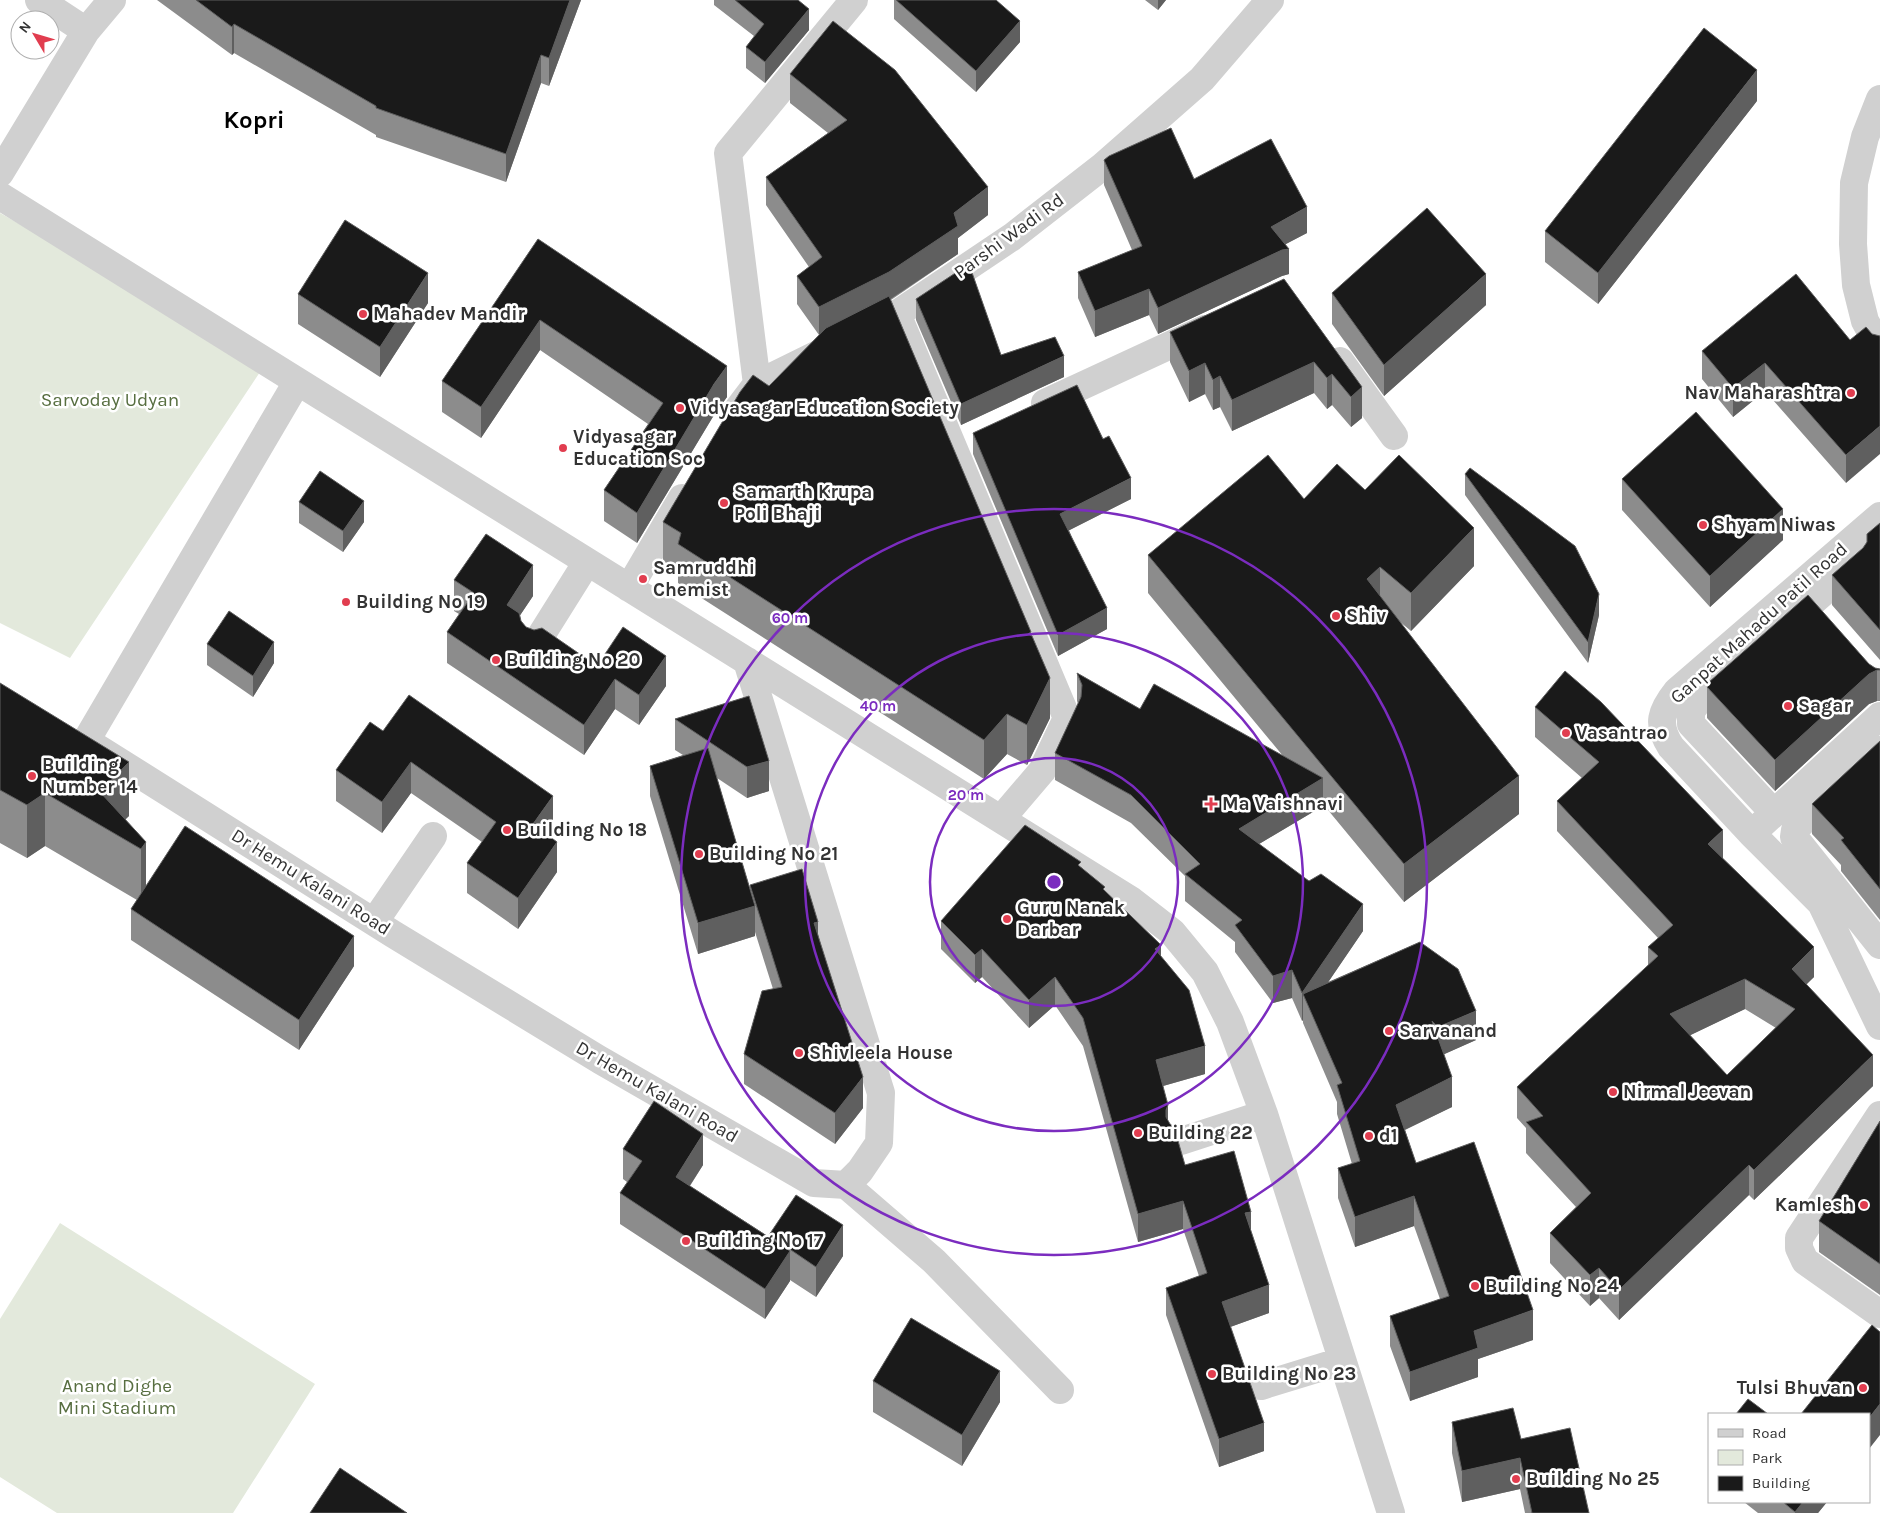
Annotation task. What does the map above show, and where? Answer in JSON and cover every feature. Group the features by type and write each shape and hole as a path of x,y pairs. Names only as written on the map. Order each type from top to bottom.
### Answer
{"street":[{"path":"39,0 86,31"},
{"path":"0,173 86,31 112,0"},
{"path":"757,384 728,153 854,0"},
{"name":"Parshi Wadi Rd","path":"722,431 757,384 897,314 1012,236 1103,166 1202,79 1270,0"},
{"path":"1880,99 1865,137 1854,183 1856,285 1865,321 1880,349"},
{"path":"0,196 1132,901 1172,932 1205,972 1230,1022 1264,1114 1391,1513"},
{"path":"897,314 1067,718 1042,772 1001,819"},
{"path":"1024,413 1227,318"},
{"path":"1328,344 1394,436"},
{"name":"Dr Hemu Kalani Road","path":"297,382 78,736 600,1060 814,1183 846,1185"},
{"path":"952,446 979,433"},
{"path":"630,588 693,480"},
{"name":"Ganpat Mahadu Patil Road","path":"1876,1007 1821,903 1751,833 1671,747 1664,736 1661,720 1666,705 1677,691 1880,516"},
{"path":"535,645 587,562"},
{"path":"1774,813 1691,724 1691,711 1698,702 1852,567"},
{"path":"1810,604 1829,626"},
{"path":"747,661 881,1093 879,1143 860,1171 846,1185 934,1261 1060,1390"},
{"path":"1751,833 1880,716"},
{"path":"1878,757 1797,827 1794,837 1880,945"},
{"path":"375,921 432,836"},
{"path":"1181,1140 1264,1114"},
{"path":"1880,1115 1799,1238 1799,1248 1805,1261 1880,1314"},
{"path":"1261,1386 1342,1361"}],"green space":[{"name":"Sarvoday Udyan","path":"0,213 266,363 70,658 0,623"},
{"name":"Anand Dighe Mini Stadium","path":"60,1223 315,1384 233,1513 57,1513 0,1477 0,1319"}],"building":[{"path":"196,0 570,0 549,58 541,55 506,154 376,108 376,106 234,24 232,27"},
{"path":"735,0 798,0 809,9 765,62 746,47 764,24"},
{"path":"896,0 996,0 1020,21 976,71"},
{"path":"833,21 895,70 988,187 954,213 958,226 889,272 819,307 797,276 822,257 766,177 847,120 790,74"},
{"path":"1704,28 1757,70 1598,273 1545,231"},
{"path":"1171,128 1194,179 1271,139 1307,207 1271,227 1289,249 1282,250 1158,308 1149,289 1095,311 1078,272 1142,246 1104,160"},
{"path":"1427,208 1486,274 1384,365 1332,293"},
{"path":"345,220 428,273 380,347 298,294"},
{"path":"538,239 727,366 714,384 637,513 604,490 663,403 540,320 481,407 442,381"},
{"path":"969,264 1001,355 1055,337 1064,356 961,404 916,299"},
{"path":"1796,274 1850,340 1866,327 1872,334 1880,336 1880,426 1846,455 1765,363 1733,388 1702,351"},
{"path":"1284,279 1362,387 1351,397 1332,374 1327,378 1314,362 1232,400 1220,376 1213,380 1205,363 1189,371 1170,332"},
{"path":"889,296 1031,632 1028,634 1032,636 1050,678 1027,725 1007,714 984,740 678,544 681,533 663,522 740,392 753,375 769,386 826,328"},
{"path":"1077,385 1103,439 1109,436 1131,478 1060,514 1107,608 1058,635 973,433"},
{"name":"Shyam Niwas","path":"1696,412 1783,509 1710,576 1622,479"},
{"path":"1268,455 1304,499 1337,464 1365,490 1399,455 1474,528 1411,593 1380,567 1367,579 1519,776 1404,864 1148,555"},
{"path":"1470,468 1575,546 1599,594 1588,642 1465,474"},
{"path":"320,471 364,501 343,531 299,502"},
{"path":"1880,523 1880,630 1832,575 1863,548 1867,542 1867,534"},
{"path":"486,534 533,565 507,605 519,613 521,621 526,627 534,630 542,628 597,666 623,627 666,656 639,695 615,679 584,725 447,632 474,593 454,580"},
{"name":"Sagar","path":"1808,595 1869,664 1880,670 1869,674 1775,760 1707,687 1709,682"},
{"path":"229,611 274,642 253,676 207,644"},
{"path":"1565,671 1601,702 1723,830 1708,844 1814,947 1792,969 1873,1055 1754,1170 1749,1165 1619,1290 1599,1268 1590,1275 1550,1233 1591,1193 1526,1122 1543,1116 1517,1087 1658,956 1648,947 1673,925 1557,801 1599,762 1535,707","holes":["1745,979 1795,1009 1727,1075 1670,1014"]},
{"path":"1077,673 1140,709 1154,684 1323,778 1239,829 1309,881 1321,874 1363,904 1302,993 1292,970 1273,976 1235,925 1242,920 1185,874 1200,864 1131,795 1055,753 1081,697 1082,685"},
{"path":"0,683 129,762 100,792 146,842 141,849 45,793 27,805 0,790"},
{"path":"409,695 553,796 533,824 557,842 518,898 467,863 496,822 411,762 382,802 336,770 370,722 383,731"},
{"path":"749,696 769,761 747,767 675,719"},
{"path":"1880,741 1880,889 1841,840 1844,838 1812,804"},
{"path":"708,748 755,906 698,923 650,766"},
{"path":"1025,825 1081,862 1078,865 1105,887 1103,889 1161,945 1155,949 1189,990 1205,1046 1156,1060 1168,1105 1166,1117 1174,1127 1185,1165 1234,1151 1251,1212 1245,1213 1269,1285 1222,1302 1264,1423 1219,1439 1166,1288 1207,1273 1183,1201 1138,1214 1083,1018 1055,977 1029,1000 982,949 975,955 941,921"},
{"path":"185,826 354,936 299,1020 131,909"},
{"path":"802,869 818,922 814,923 863,1077 835,1113 744,1054 762,991 782,987 750,885"},
{"path":"1420,942 1458,969 1476,1011 1438,1027 1432,1021 1435,1029 1432,1030 1438,1038 1452,1077 1396,1105 1416,1163 1474,1142 1533,1310 1474,1331 1478,1348 1410,1372 1390,1316 1449,1296 1414,1196 1355,1217 1338,1168 1360,1161 1337,1085 1342,1083 1303,994"},
{"path":"654,1101 703,1134 676,1177 790,1251 765,1289 620,1193 642,1161 623,1149"},
{"path":"1880,1121 1880,1264 1819,1221"},
{"path":"796,1195 843,1225 816,1267 769,1235"},
{"path":"911,1318 1000,1371 962,1435 873,1381"},
{"path":"1872,1325 1880,1332 1880,1404 1870,1417 1870,1413 1802,1413"},
{"path":"1748,1399 1767,1413 1737,1413"},
{"path":"1513,1408 1521,1439 1570,1428 1589,1513 1532,1513 1520,1458 1462,1471 1452,1422"},
{"path":"340,1468 407,1513 310,1513"},
{"path":"1784,1503 1802,1503 1795,1512"}],"place":[{"name":"Mahadev Mandir","path":"363,314"},
{"name":"Nav Maharashtra","path":"1851,393"},
{"name":"Vidyasagar Education Society","path":"680,408"},
{"name":"Vidyasagar Education Soc","path":"563,448"},
{"name":"Samarth Krupa Poli Bhaji","path":"724,503"},
{"name":"Shyam Niwas","path":"1703,525"},
{"name":"Samruddhi Chemist","path":"643,579"},
{"name":"Building No 19","path":"346,602"},
{"name":"Shiv","path":"1336,616"},
{"name":"Building No 20","path":"496,660"},
{"name":"Sagar","path":"1788,706"},
{"name":"Vasantrao","path":"1566,733"},
{"name":"Building Number 14","path":"32,776"},
{"name":"Ma Vaishnavi","path":"1211,804"},
{"name":"Building No 18","path":"507,830"},
{"name":"Building No 21","path":"699,854"},
{"name":"Guru Nanak Darbar","path":"1007,919"},
{"name":"Sarvanand","path":"1389,1031"},
{"name":"Shivleela House","path":"799,1053"},
{"name":"Nirmal Jeevan","path":"1613,1092"},
{"name":"Building 22","path":"1138,1133"},
{"name":"d1","path":"1369,1136"},
{"name":"Kamlesh","path":"1864,1205"},
{"name":"Building No 17","path":"686,1241"},
{"name":"Building No 24","path":"1475,1286"},
{"name":"Building No 23","path":"1212,1374"},
{"name":"Tulsi Bhuvan","path":"1863,1388"},
{"name":"Building No 25","path":"1516,1479"}],"district":[{"name":"Kopri","path":"254,120"}]}
